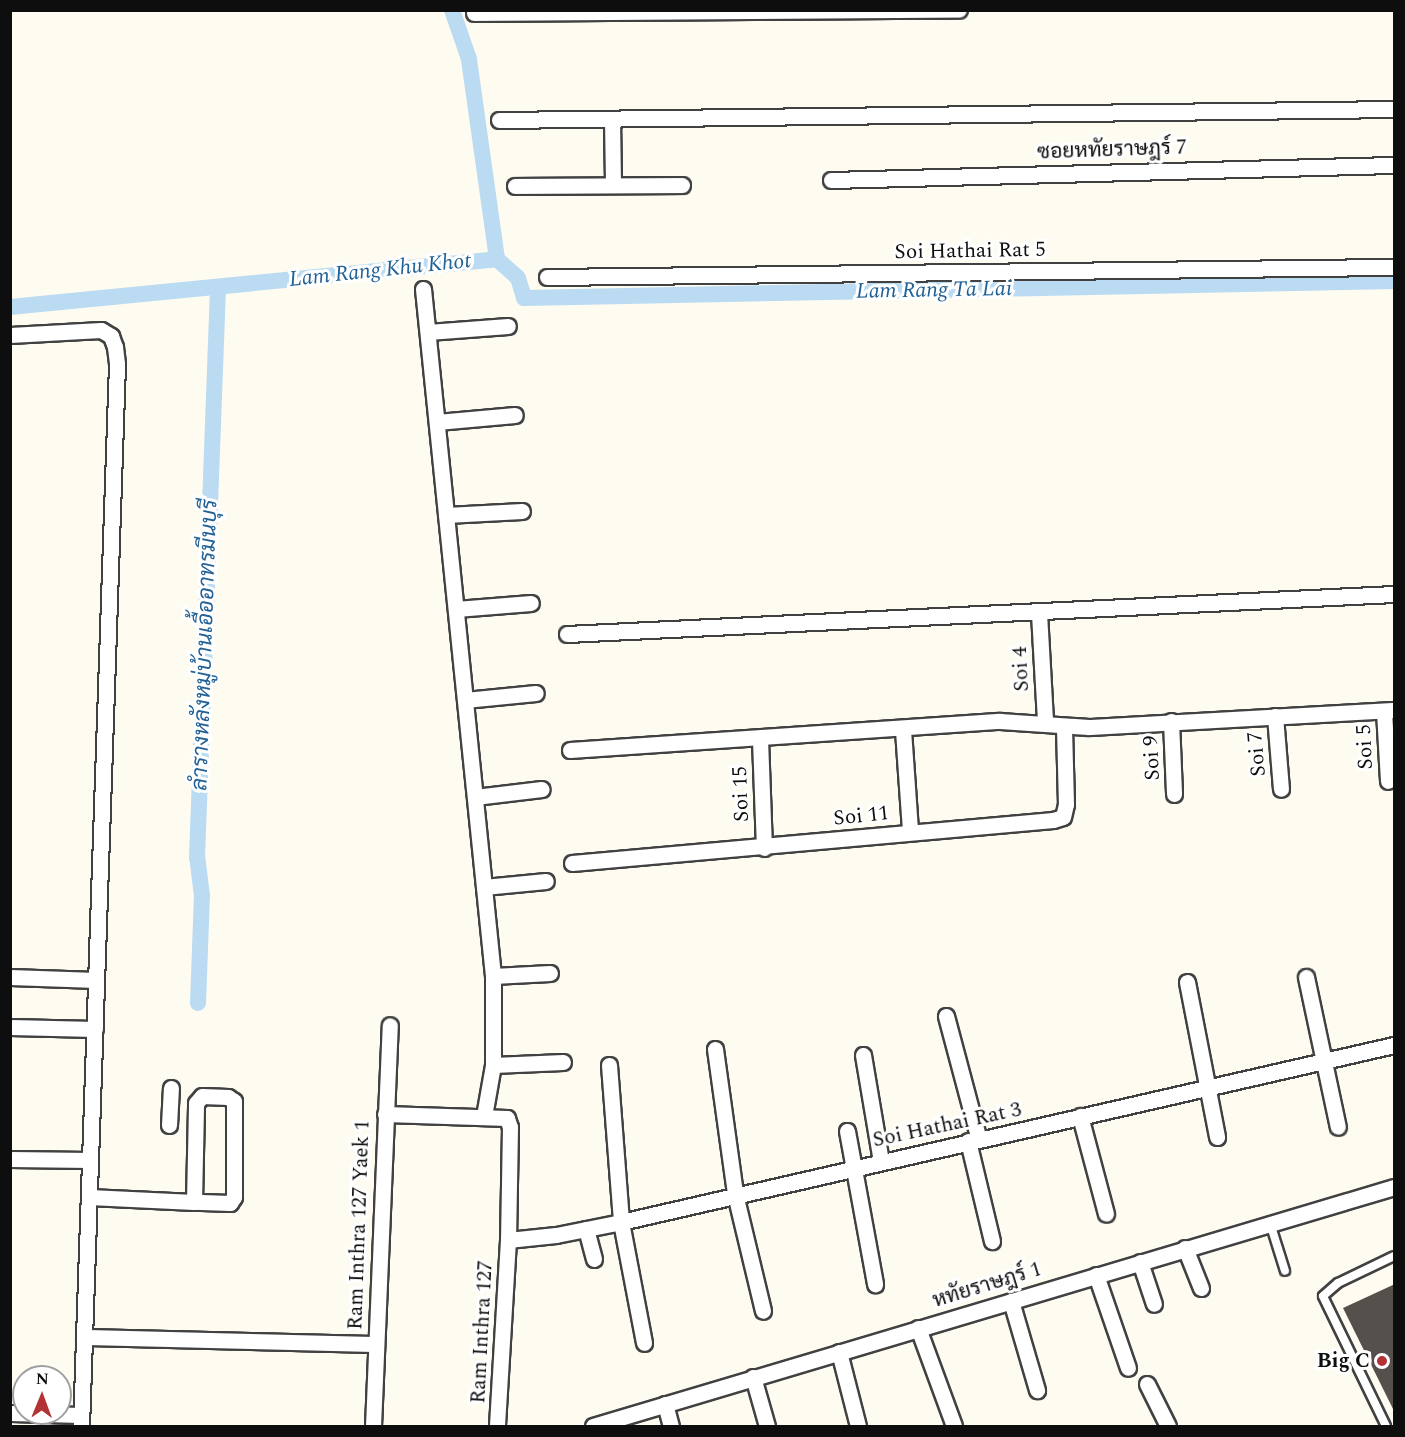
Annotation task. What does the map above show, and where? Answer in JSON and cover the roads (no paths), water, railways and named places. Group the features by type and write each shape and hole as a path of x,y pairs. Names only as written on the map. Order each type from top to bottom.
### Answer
{"street":[{"path":"474,13 959,10"},
{"path":"499,120 1395,109"},
{"path":"612,119 613,185"},
{"name":"ซอยหทัยราษฎร์ 7","path":"831,180 1395,165"},
{"path":"515,186 682,185"},
{"name":"Soi Hathai Rat 5","path":"547,277 1395,267"},
{"path":"384,1114 484,1116 493,1065 494,976 423,289"},
{"path":"428,332 508,326"},
{"path":"10,335 91,329 111,336 116,346 114,485 81,1420 10,1413"},
{"path":"437,422 515,415"},
{"path":"446,515 522,511"},
{"path":"567,634 1395,594"},
{"path":"456,609 531,603"},
{"name":"Soi 4","path":"1039,613 1045,722"},
{"path":"465,700 536,693"},
{"path":"570,750 903,730 1000,721 1045,722 1064,726 1389,711"},
{"name":"Soi 5","path":"1388,781 1389,711"},
{"name":"Soi 7","path":"1275,716 1281,789"},
{"name":"Soi 9","path":"1171,721 1174,794"},
{"name":"Soi 11","path":"572,863 764,848 910,831 1063,817 1064,726"},
{"path":"903,730 910,831"},
{"name":"Soi 15","path":"760,739 764,848"},
{"path":"475,797 542,789"},
{"path":"484,887 546,880"},
{"path":"494,976 550,973"},
{"path":"10,977 96,980"},
{"path":"1306,977 1338,1127"},
{"path":"1187,982 1217,1137"},
{"path":"946,1017 992,1241"},
{"name":"Ram Inthra 127 Yaek 1","path":"373,1426 384,1114 390,1025"},
{"path":"10,1027 94,1029"},
{"name":"Soi Hathai Rat 3","path":"508,1240 621,1222 735,1194 1395,1045"},
{"path":"714,1049 735,1194 763,1311"},
{"path":"863,1055 881,1161"},
{"path":"493,1065 562,1062"},
{"path":"609,1065 621,1222 644,1343"},
{"path":"169,1125 170,1094 196,1103"},
{"path":"89,1197 224,1204 234,1197 234,1101 228,1097 202,1096 196,1103 194,1202"},
{"name":"Ram Inthra 127","path":"484,1116 507,1118 510,1127 508,1240 497,1426"},
{"path":"1080,1116 1106,1214"},
{"path":"847,1131 875,1284"},
{"path":"10,1159 90,1160"},
{"name":"หทัยราษฎร์ 1","path":"593,1426 1395,1187"},
{"path":"586,1229 594,1259"},
{"path":"1185,1248 1201,1288"},
{"path":"1140,1262 1154,1304"},
{"path":"1096,1275 1128,1368"},
{"path":"1011,1300 1037,1390"},
{"path":"918,1328 954,1426"},
{"path":"84,1337 375,1344"},
{"path":"839,1352 858,1426"},
{"path":"753,1377 767,1426"},
{"path":"1147,1384 1168,1426"},
{"path":"665,1404 671,1426"}],"lane":[{"path":"1270,1223 1285,1271"},
{"path":"1386,1426 1323,1296 1338,1283 1395,1256"}],"waterway":[{"name":"Lam Rang Khu Khot","path":"10,307 497,259 469,59 452,10"},
{"name":"Lam Rang Ta Lai","path":"497,259 518,278 524,298 1394,281"},
{"name":"ลำรางหลังหมู่บ้านเอื้ออาทรมีนบุรี","path":"198,1003 202,896 197,858 218,287"}],"place":[{"name":"Big C","path":"1382,1361"}]}
